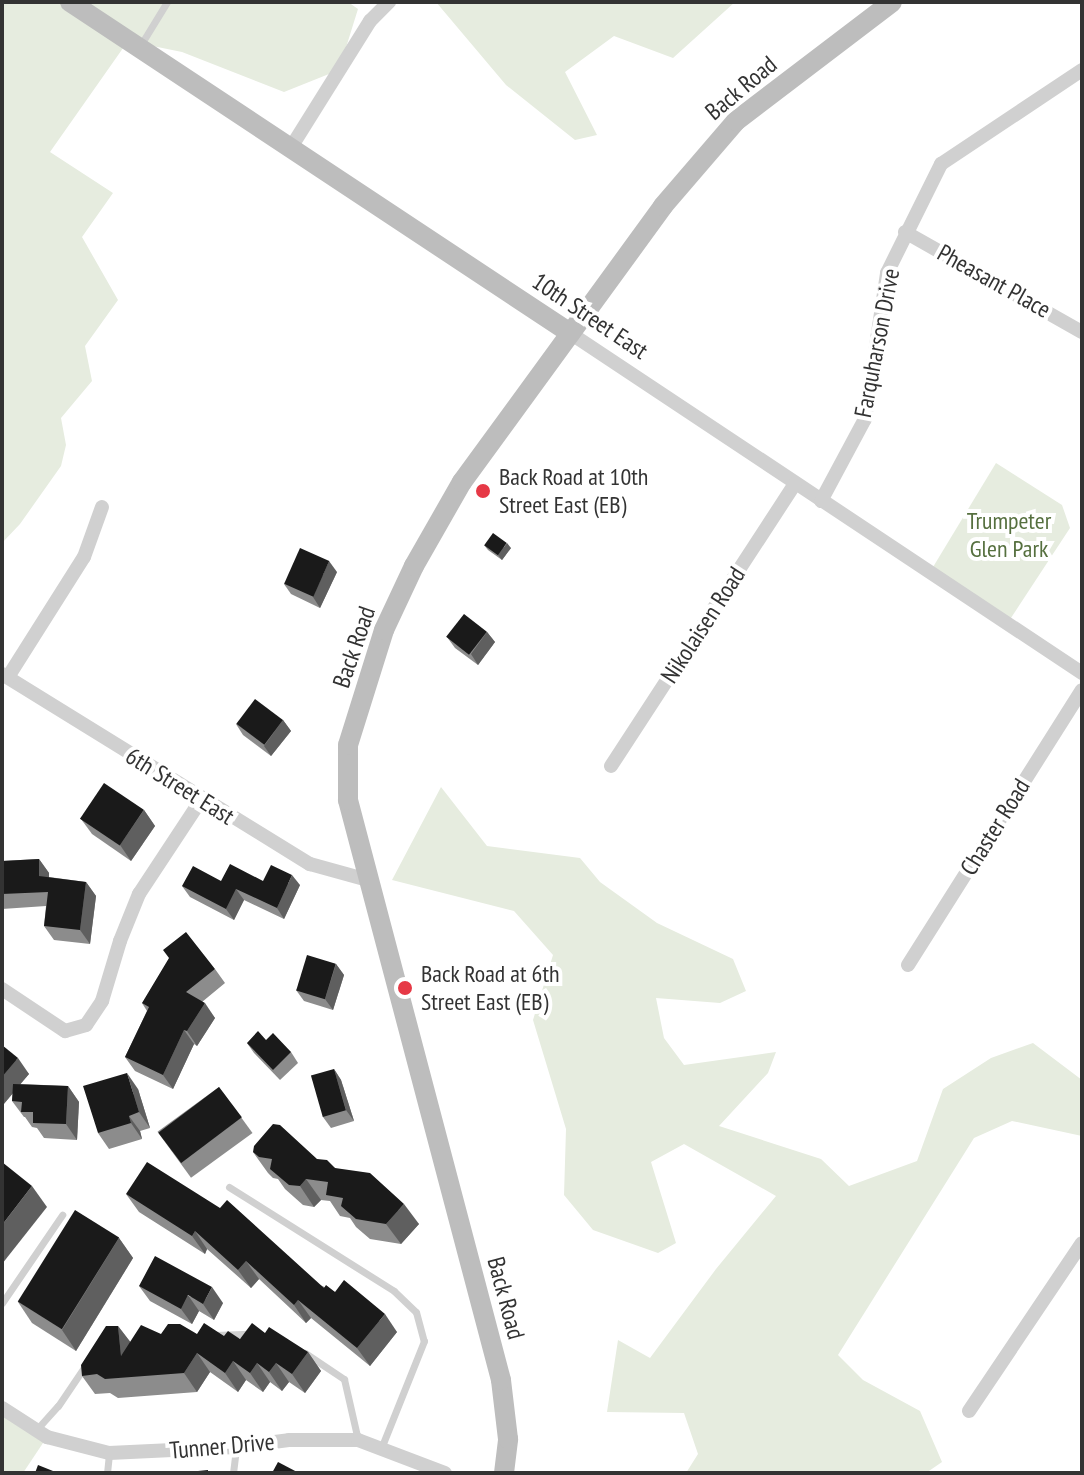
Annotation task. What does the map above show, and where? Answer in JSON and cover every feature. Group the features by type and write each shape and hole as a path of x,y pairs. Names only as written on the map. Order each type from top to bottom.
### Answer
{"street":[{"name":"10th Street East","path":"70,2 1082,673"},
{"path":"290,149 370,21 389,2"},
{"name":"Back Road","path":"504,1473 508,1439 501,1380 348,800 348,745 384,630 414,566 462,482 570,333 663,206 736,121 892,2"},
{"name":"Farquharson Drive","path":"821,501 865,419 887,273 941,164 1082,70"},
{"name":"Pheasant Place","path":"905,232 1082,332"},
{"name":"Nikolaisen Road","path":"611,766 795,484"},
{"path":"5,675 84,557 102,507"},
{"name":"6th Street East","path":"5,675 201,800 310,864 368,880"},
{"name":"Chaster Road","path":"908,965 1082,690"},
{"path":"2,989 65,1031 86,1025 102,1001 120,941 139,894 201,800"},
{"path":"969,1411 1082,1243"},
{"name":"Tunner Drive","path":"2,1408 47,1437 109,1453 236,1447 289,1440 358,1440 382,1446 445,1473"}],"lane":[{"path":"139,48 167,2"},
{"path":"229,1187 394,1291 416,1312 424,1341 382,1446"},
{"path":"2,1303 62,1215"},
{"path":"196,1336 260,1334"},
{"path":"298,1349 344,1379 358,1440"},
{"path":"36,1430 58,1406 93,1353"},
{"path":"233,1473 236,1447"},
{"path":"107,1473 109,1453"}],"green space":[{"path":"2,2 348,2 358,9 339,70 284,92 182,52 128,41 50,152 113,193 82,237 118,300 85,346 92,381 61,418 66,445 61,466 20,524 2,543"},
{"path":"436,2 735,2 673,58 614,36 565,72 597,135 575,140 506,85"},
{"name":"Trumpeter Glen Park","path":"996,463 1062,505 1070,528 1007,624 930,572"},
{"path":"441,787 487,846 580,858 600,882 657,923 733,959 746,991 720,1003 656,998 664,1038 684,1065 776,1052 768,1073 719,1126 821,1159 849,1186 917,1161 943,1089 991,1058 1033,1043 1082,1080 1082,1136 1012,1121 974,1138 838,1355 863,1380 920,1411 942,1462 926,1473 686,1473 698,1454 684,1413 607,1412 618,1340 650,1358 716,1269 776,1196 684,1144 651,1162 676,1243 658,1253 593,1230 564,1195 566,1129 533,1020 553,955 514,911 392,880"},
{"path":"2,1409 47,1437 23,1473 2,1473"}],"building":[{"path":"493,533 507,543 498,555 484,545"},
{"path":"300,548 329,561 313,597 284,584"},
{"path":"464,614 487,632 469,655 446,637"},
{"path":"255,699 283,720 264,745 236,724"},
{"path":"104,783 144,810 120,845 80,819"},
{"path":"39,859 39,876 86,882 80,930 44,926 48,892 2,894 2,861"},
{"path":"230,864 263,881 271,865 292,875 277,908 236,889 226,909 182,886 193,866 221,881"},
{"path":"186,932 215,969 186,992 205,1003 187,1031 184,1030 163,1075 125,1057 149,1007 142,1003 169,958 163,950"},
{"path":"307,955 336,964 325,999 296,990"},
{"path":"258,1031 266,1040 273,1033 291,1052 273,1070 247,1043"},
{"path":"2,1045 18,1058 2,1077"},
{"path":"334,1069 346,1110 323,1117 311,1076"},
{"path":"127,1073 139,1112 129,1116 131,1123 98,1133 83,1086"},
{"path":"13,1084 68,1086 66,1124 33,1123 33,1112 21,1112 22,1102 12,1101"},
{"path":"219,1087 242,1117 181,1163 158,1133"},
{"path":"273,1124 280,1125 317,1159 327,1160 335,1168 370,1173 404,1204 386,1224 356,1219 341,1206 343,1198 326,1195 328,1182 306,1179 300,1186 289,1185 270,1169 272,1159 259,1157 253,1152 254,1146"},
{"path":"2,1162 32,1186 2,1225"},
{"path":"147,1162 220,1208 227,1200 324,1288 326,1285 335,1292 344,1280 385,1314 357,1348 298,1300 294,1305 246,1261 238,1270 195,1231 192,1236 126,1194"},
{"path":"75,1210 119,1238 62,1329 18,1302"},
{"path":"155,1256 212,1287 203,1304 188,1295 181,1309 139,1286"},
{"path":"204,1323 224,1336 228,1331 240,1339 252,1323 265,1333 269,1327 308,1352 292,1374 276,1363 269,1372 257,1363 250,1373 233,1361 225,1373 197,1353 184,1373 105,1379 97,1374 82,1376 81,1365 106,1326 118,1326 121,1356 141,1325 161,1334 168,1324 180,1324 197,1334"},
{"path":"278,1462 299,1473 272,1473"},
{"path":"38,1465 58,1473 35,1473"},
{"path":"208,1470 208,1473 178,1473"}],"place":[{"name":"Back Road at 10th Street East (EB)","path":"483,491"},
{"name":"Back Road at 6th Street East (EB)","path":"405,988"}]}
